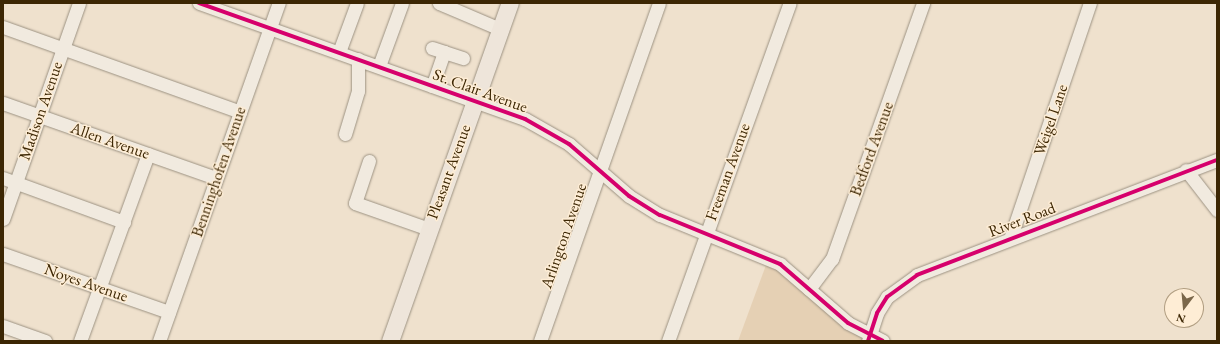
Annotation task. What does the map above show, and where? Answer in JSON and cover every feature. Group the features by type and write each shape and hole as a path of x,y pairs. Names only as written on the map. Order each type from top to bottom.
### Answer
{"main road":[{"name":"Pleasant Avenue","path":"390,341 510,3"}],"street":[{"name":"Madison Avenue","path":"3,219 79,3"},
{"name":"St. Clair Avenue","path":"199,3 474,101 548,131 600,168 629,196 660,214 764,254 809,289 848,323 869,338 883,341"},
{"name":"Benninghofen Avenue","path":"159,341 279,3"},
{"path":"339,52 357,3"},
{"path":"378,66 402,3"},
{"path":"439,3 500,29"},
{"name":"Arlington Avenue","path":"540,341 659,3"},
{"name":"Freeman Avenue","path":"668,341 706,232 790,3"},
{"name":"Bedford Avenue","path":"809,289 832,259 923,3"},
{"name":"Weigel Lane","path":"1011,236 1090,3"},
{"path":"3,27 240,112"},
{"path":"432,86 438,50 463,58"},
{"path":"344,134 358,91 358,59"},
{"name":"Allen Avenue","path":"3,103 216,178"},
{"path":"80,341 148,154"},
{"name":"River Road","path":"869,338 877,313 899,286 1011,236 1186,170 1217,160"},
{"path":"369,161 355,204 429,229"},
{"path":"1186,170 1217,210"},
{"path":"3,178 124,222"},
{"name":"Noyes Avenue","path":"3,254 170,312"},
{"path":"3,326 45,341"}],"shaded area":[{"path":"769,257 868,341 738,341"}],"cycle path":[{"path":"199,3 525,119 569,144 629,196 660,215 780,264 848,323 883,341"},
{"path":"868,341 877,313 887,297 917,275 1217,160"}]}
